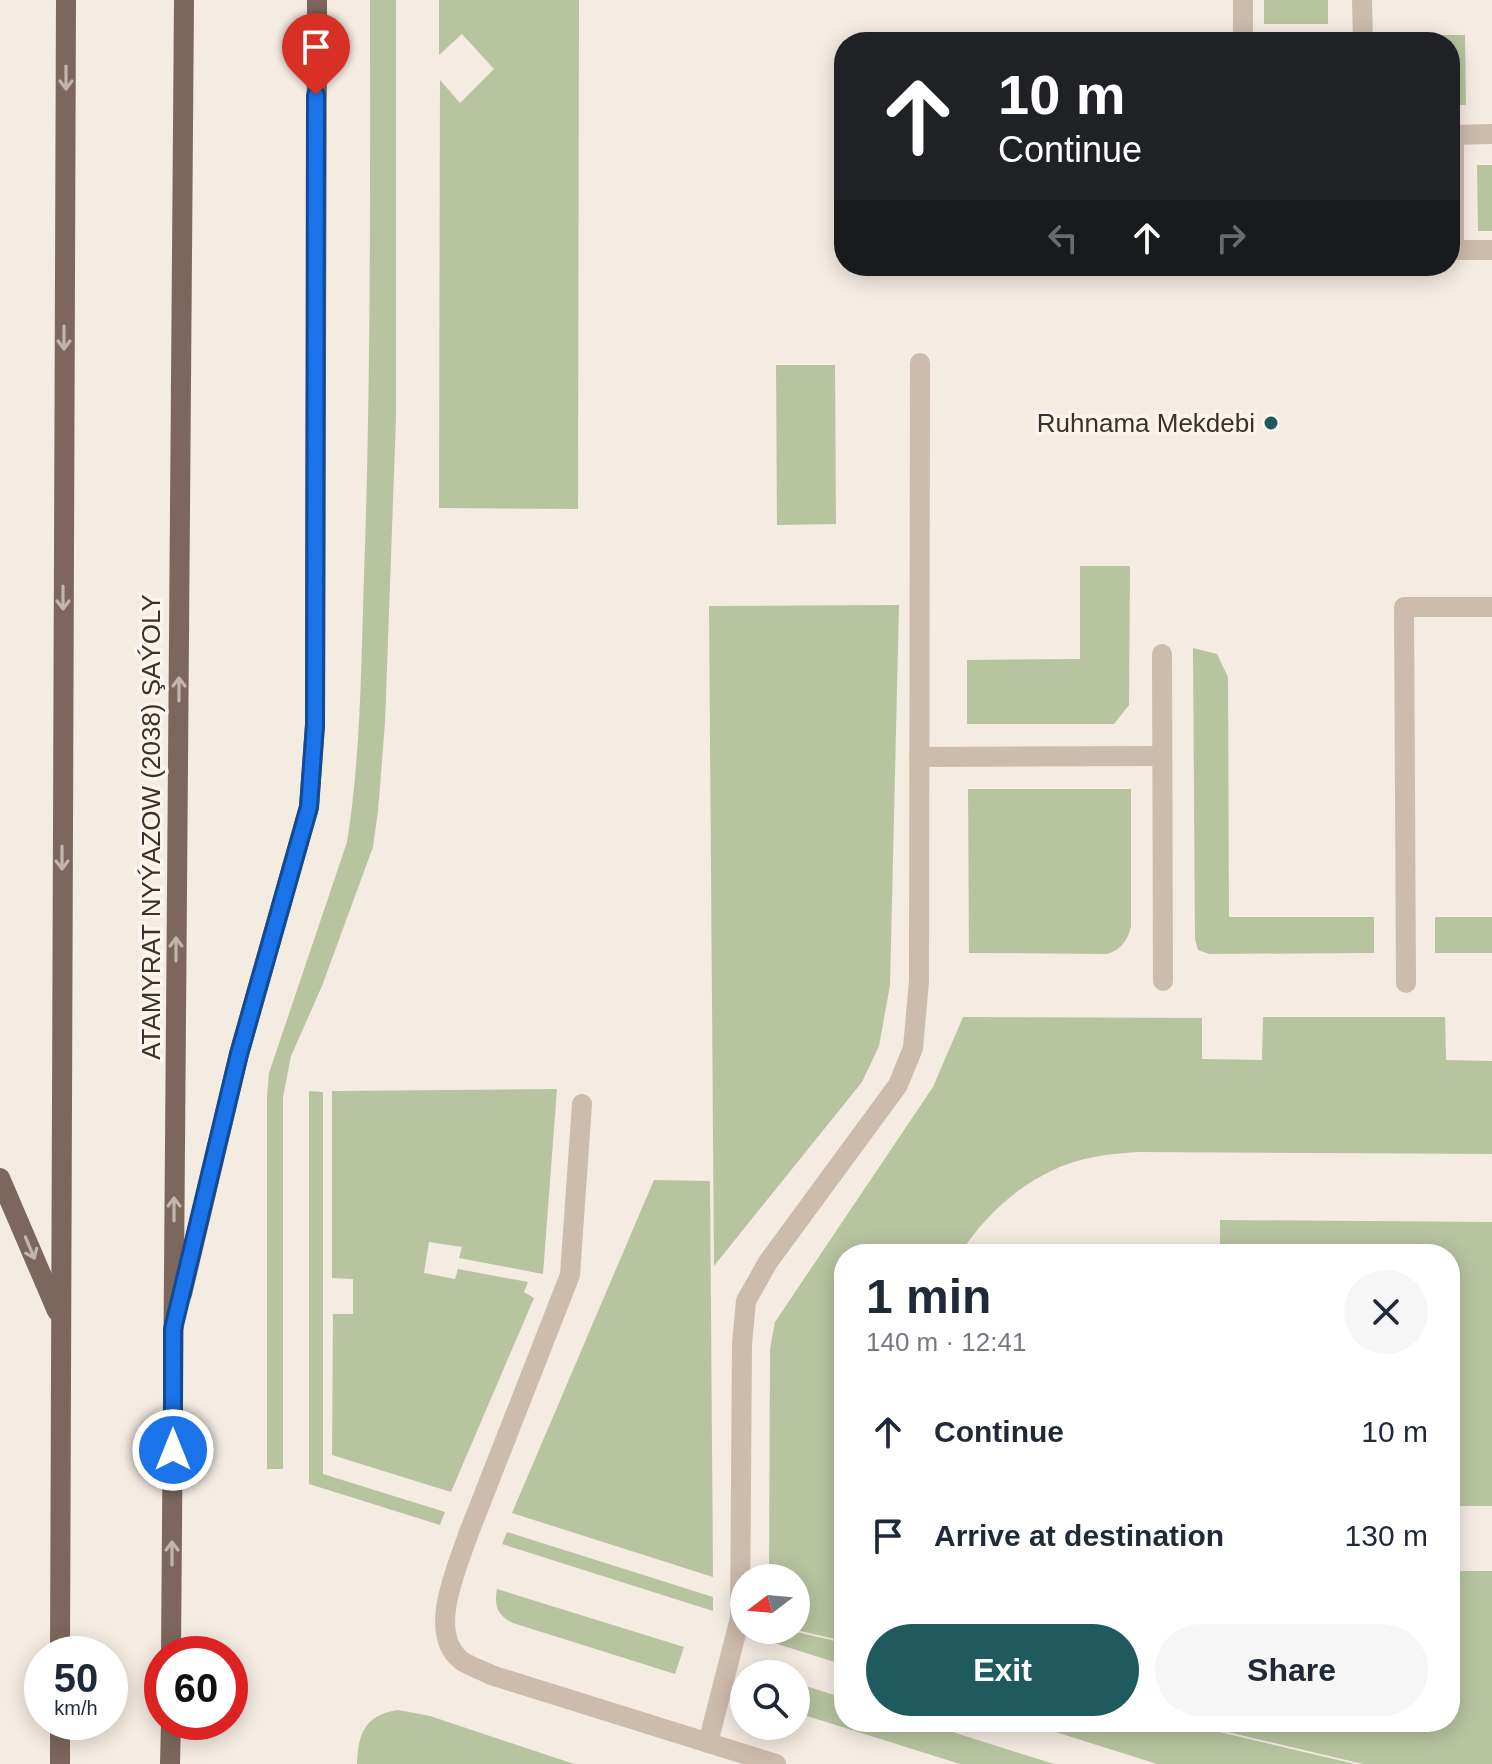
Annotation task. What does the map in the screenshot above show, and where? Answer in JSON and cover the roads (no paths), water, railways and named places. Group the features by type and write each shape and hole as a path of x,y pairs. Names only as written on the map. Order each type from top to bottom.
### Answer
{"main road":[{"path":"60,1636 66,0"},
{"name":"ATAMYRAT NYÝAZOW (2038) ŞAÝOLY","path":"171,1636 184,0"},
{"path":"173,1329 239,1054 309,807 315,725 317,0"},
{"path":"0,1178 60,1318"},
{"path":"60,1740 60,1764"},
{"path":"170,1764 171,1740"}],"street":[{"path":"1243,0 1243,32"},
{"path":"1362,0 1363,32"},
{"path":"1460,135 1492,134"},
{"path":"1460,250 1492,250"},
{"path":"708,1743 740,1618 742,1344 746,1301 768,1262 898,1085 913,1048 919,981 920,363"},
{"path":"1406,983 1404,607 1492,607"},
{"path":"1162,654 1163,981"},
{"path":"919,757 1162,756"},
{"path":"582,1104 570,1275 468,1535 444,1607 449,1642 461,1660 491,1675 776,1764"}],"place":[{"name":"Ruhnama Mekdebi","path":"1271,423"}]}
